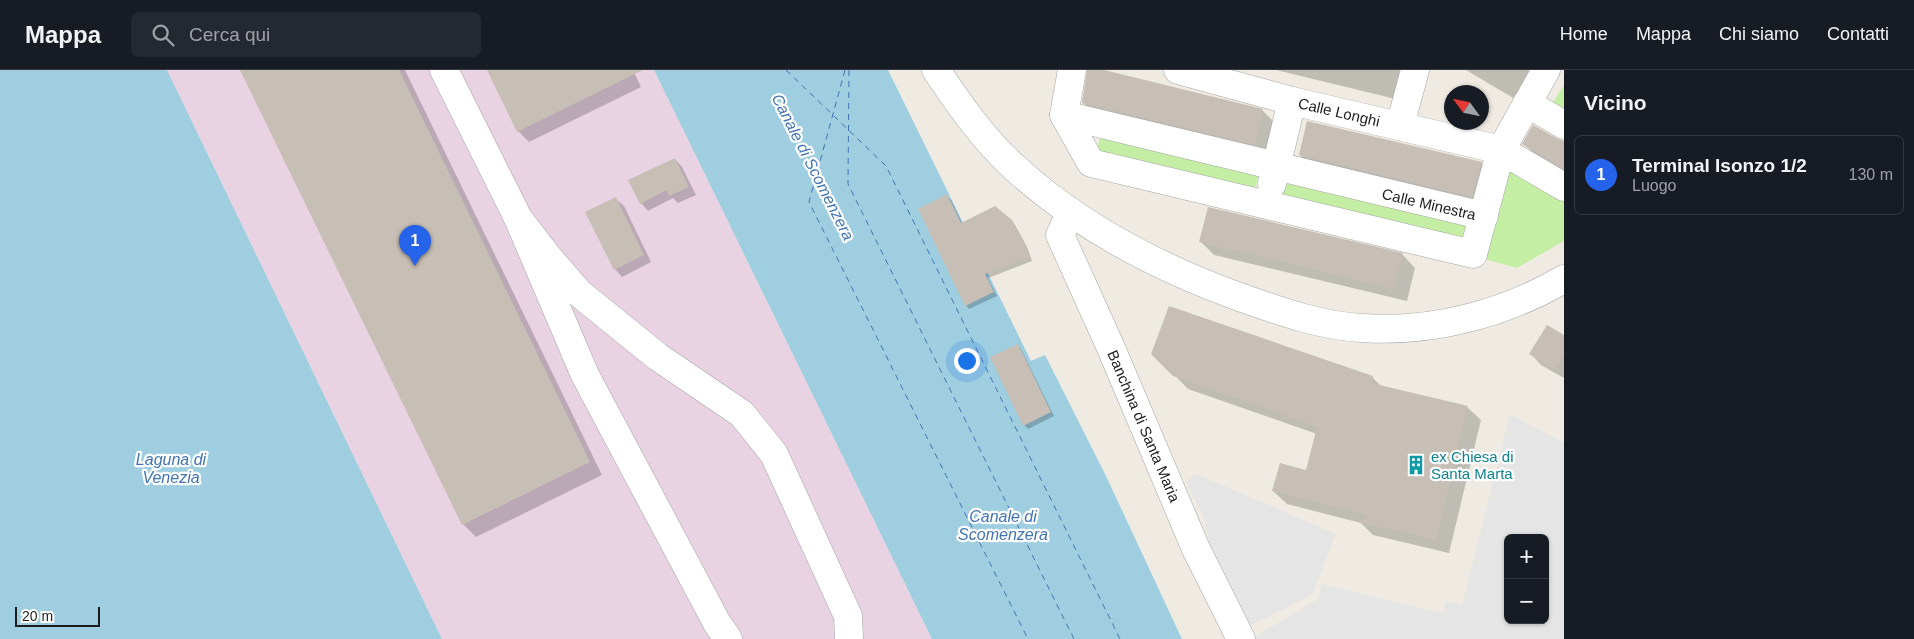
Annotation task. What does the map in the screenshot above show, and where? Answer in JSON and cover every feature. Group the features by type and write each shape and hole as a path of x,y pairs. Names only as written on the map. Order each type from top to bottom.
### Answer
{"street":[{"path":"444,70 518,218 585,375 717,623 728,639"},
{"path":"936,70 996,149 1040,190 1125,246 1191,278 1269,308 1316,322 1338,326 1383,329 1420,326 1503,308 1528,298 1564,279"},
{"path":"1072,70 1064,115 1091,163"},
{"name":"Calle Longhi","path":"1177,70 1292,101 1501,150 1564,187"},
{"path":"1400,126 1415,70"},
{"path":"1484,216 1501,150 1546,70"},
{"path":"1558,70 1564,73"},
{"path":"1266,205 1292,101"},
{"path":"1527,103 1564,125"},
{"name":"Calle Minestra","path":"1064,115 1276,168 1484,216 1473,254 1091,163"},
{"path":"1091,163 1101,125"},
{"name":"Banchina di Santa Maria","path":"1071,212 1060,235 1111,348 1196,549 1241,639"},
{"path":"518,218 579,293 658,357 742,414 774,454 848,616 849,639"}],"shaded area":[{"path":"167,70 654,70 932,639 442,639"},
{"path":"1510,414 1564,443 1564,639 1251,639 1318,599 1322,584 1443,614 1446,601 1462,605"},
{"path":"1196,474 1336,534 1312,595 1249,626 1214,562 1203,516 1186,482"}],"green space":[{"path":"1564,85 1564,120 1548,111"},
{"path":"1103,127 1261,165 1253,196 1095,158"},
{"path":"1498,165 1564,190 1564,241 1517,268 1477,257"},
{"path":"1284,172 1473,217 1466,247 1277,202"}],"water":[{"name":"Laguna di Venezia","path":"0,70 167,70 442,639 0,639"},
{"name":"Canale di Scomenzera","path":"654,70 888,70 1031,361 1045,355 1106,476 1182,639 932,639"}],"building":[{"path":"240,70 399,70 590,462 462,525"},
{"path":"487,70 643,70 517,132"},
{"path":"1087,70 1104,70 1263,109 1255,145 1082,103"},
{"path":"1307,121 1482,162 1472,197 1299,155"},
{"path":"1533,125 1564,141 1564,169 1522,144"},
{"path":"675,158 689,187 669,196 667,190 640,204 628,180"},
{"path":"947,194 961,223 995,206 1012,220 1024,242 1029,257 985,274 994,292 965,306 918,209"},
{"path":"616,197 644,255 614,270 585,212"},
{"path":"1208,207 1403,253 1394,289 1199,242"},
{"path":"1169,306 1373,376 1371,383 1468,406 1436,540 1358,522 1368,516 1272,491 1280,463 1306,470 1317,427 1173,376 1151,354"},
{"path":"1547,325 1564,335 1564,354 1555,370 1529,354"},
{"path":"1018,344 1051,412 1023,426 990,357"}],"ferry route":[{"path":"786,70 886,166 1120,639"},
{"path":"845,70 809,202 1028,639"},
{"path":"849,70 848,184 1074,639"}],"place":[{"name":"Terminal Isonzo 1/2","path":"415,266"},
{"name":"ex Chiesa di Santa Marta","path":"1416,465"}]}
